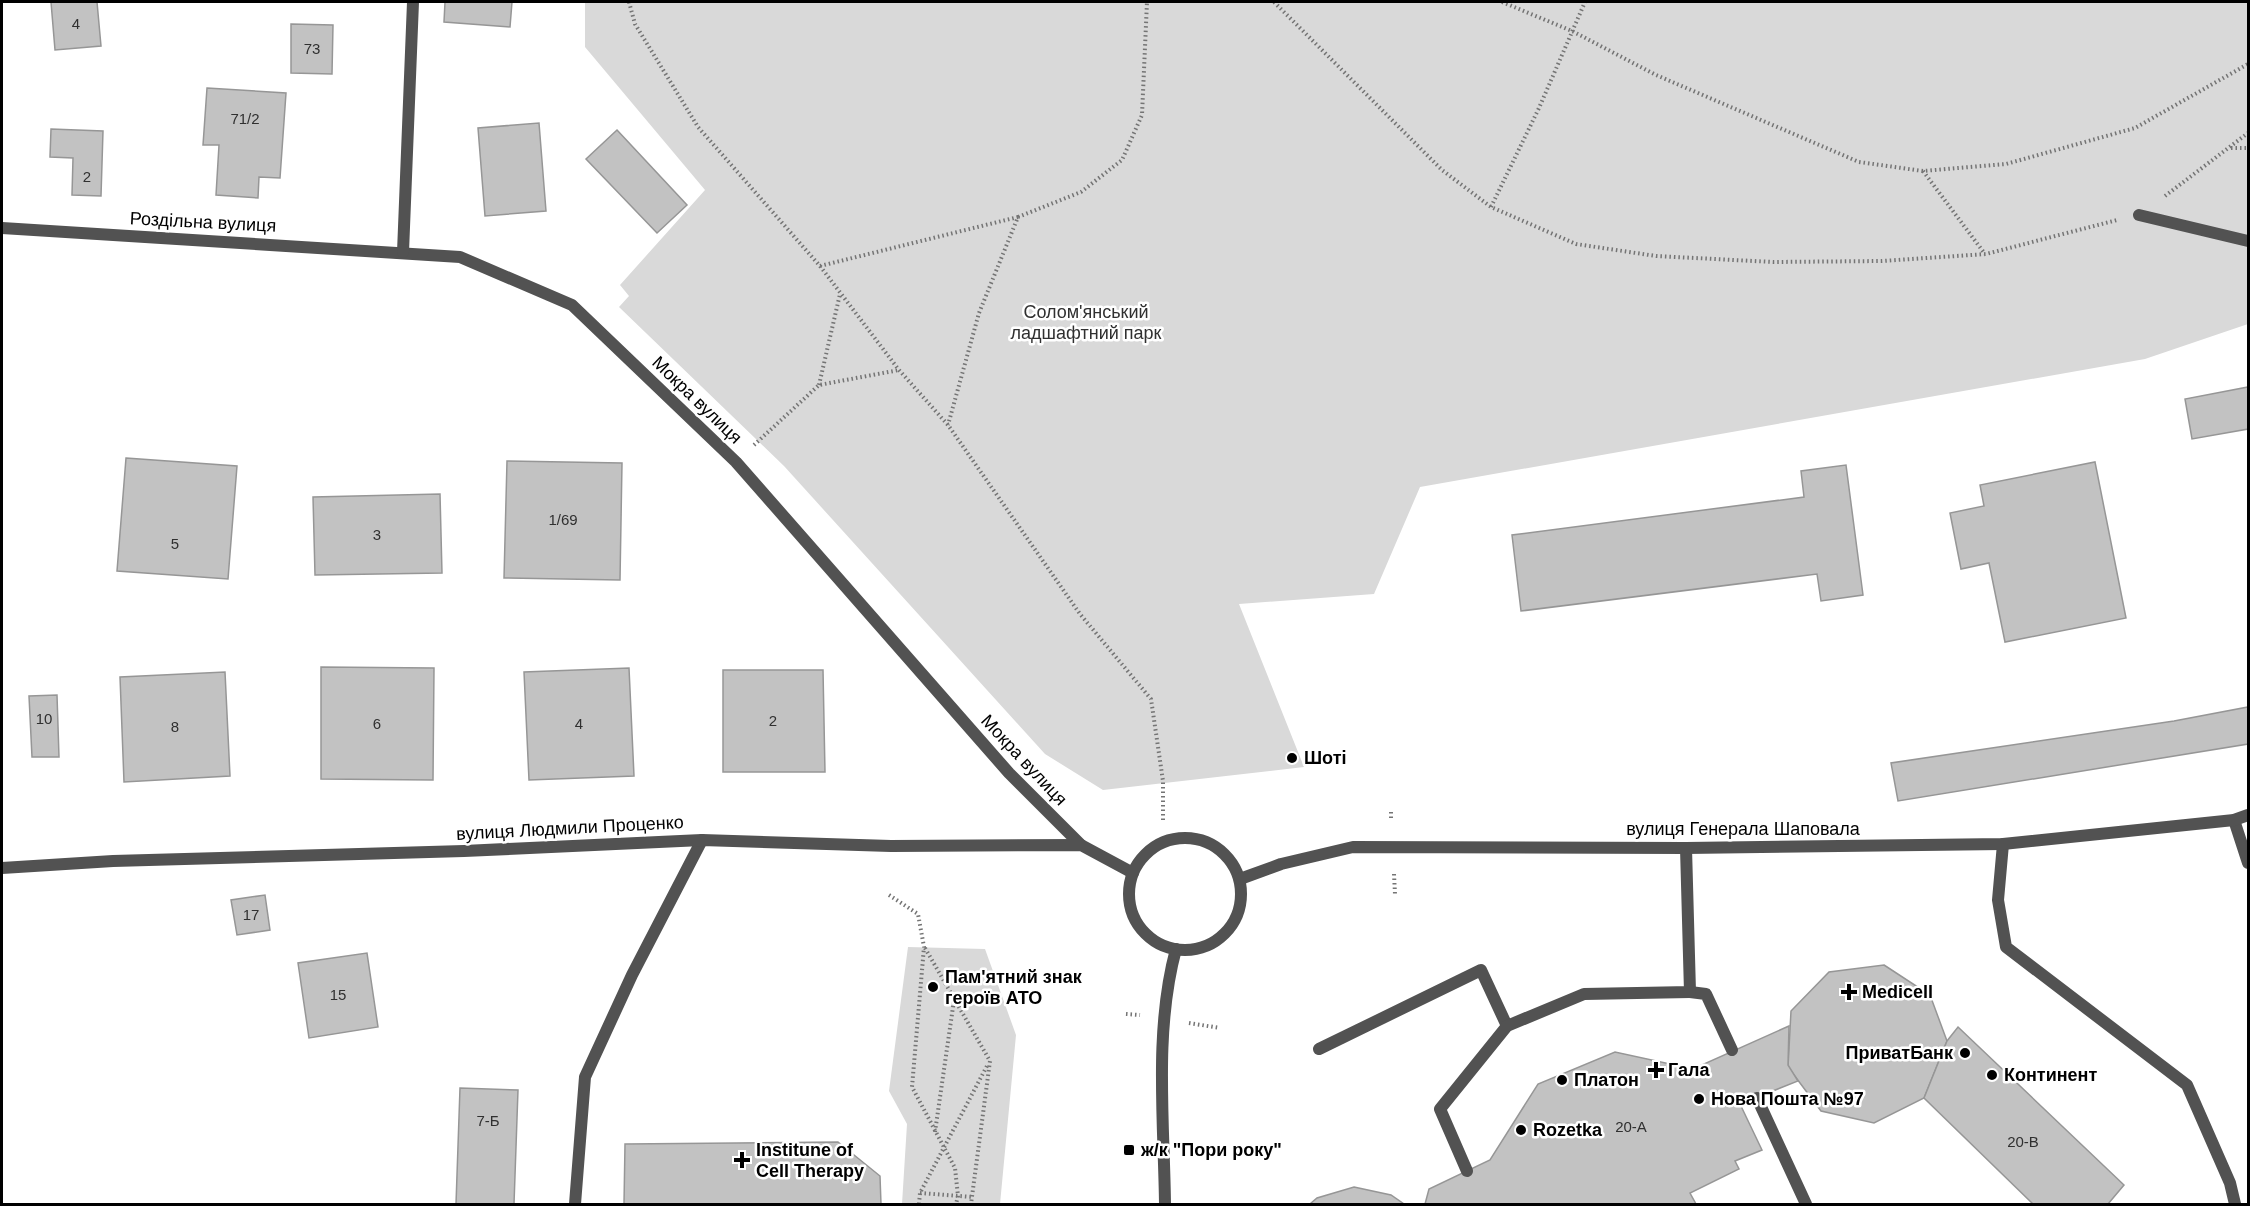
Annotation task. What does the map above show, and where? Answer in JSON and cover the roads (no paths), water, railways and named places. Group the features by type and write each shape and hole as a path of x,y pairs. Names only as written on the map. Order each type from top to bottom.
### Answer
{"street":[{"path":"403,252 413,2"},
{"path":"2139,215 2248,241"},
{"name":"Роздільна вулиця","path":"2,228 403,252"},
{"name":"Мокра вулиця","path":"403,252 460,257 572,305 736,462 1009,773 1081,845"},
{"name":"вулиця Генерала Шаповала","path":"1240,879 1281,864 1353,847 1686,848 2003,844 2234,820 2248,815"},
{"path":"2234,820 2248,863"},
{"path":"1188,837 1205,841 1221,850 1232,863 1240,879 1242,896 1238,914 1229,929 1216,941 1199,948 1176,949 1149,938 1137,924 1130,908 1129,890 1132,873 1142,858 1155,846 1171,840 1188,837"},
{"path":"575,1204 585,1077 632,975 702,840"},
{"name":"вулиця Людмили Проценко","path":"2,868 113,861 453,851 702,840 891,846 1081,845 1132,873"},
{"path":"2003,844 1998,900 2006,947 2187,1085 2230,1183 2235,1204"},
{"path":"1686,848 1690,992"},
{"path":"1165,1204 1163,1071 1165,1002 1176,949"},
{"path":"1319,1049 1481,970 1507,1026"},
{"path":"1467,1171 1440,1109 1507,1026 1584,994 1690,992 1706,994 1732,1050"},
{"path":"1757,1098 1806,1204"}],"place":[{"name":"Шоті","path":"1292,758"},
{"name":"Пам'ятний знак героїв АТО","path":"933,987"},
{"name":"Medicell","path":"1849,992"},
{"name":"ПриватБанк","path":"1965,1053"},
{"name":"Гала","path":"1656,1070"},
{"name":"Континент","path":"1992,1075"},
{"name":"Платон","path":"1562,1080"},
{"name":"Нова Пошта №97","path":"1699,1099"},
{"name":"Rozetka","path":"1521,1130"},
{"name":"ж/к \"Пори року\"","path":"1129,1150"},
{"name":"Institune of Cell Therapy","path":"742,1160"}],"park label":[{"name":"Солом'янський ладшафтний парк","path":"1086,322"}]}
